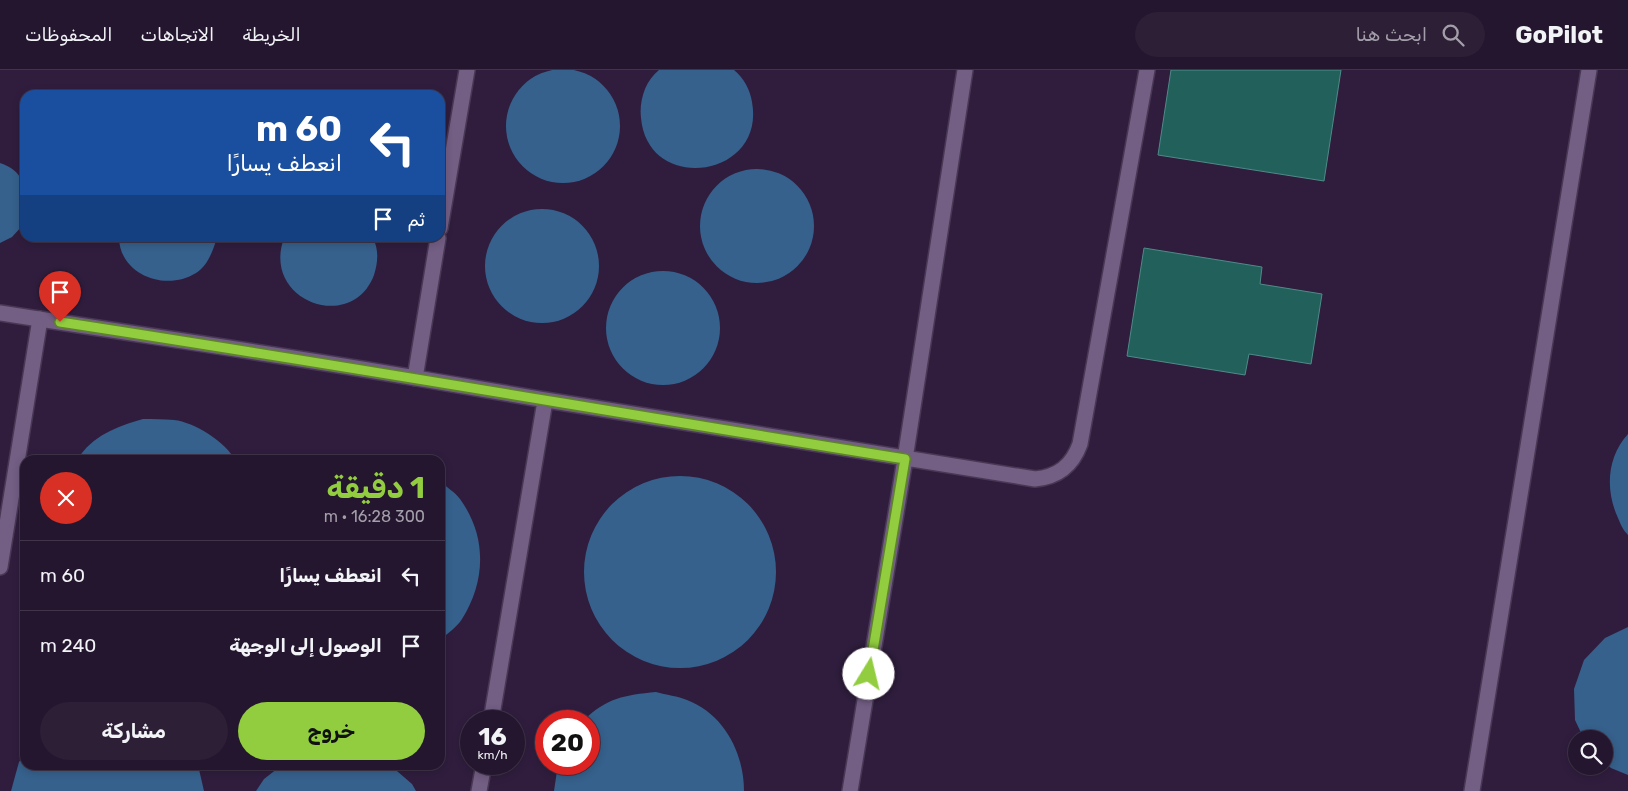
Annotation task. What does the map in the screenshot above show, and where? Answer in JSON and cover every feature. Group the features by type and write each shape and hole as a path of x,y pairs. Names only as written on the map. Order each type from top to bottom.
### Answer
{"lane":[{"path":"445,198 466,70"},
{"path":"850,791 905,459 965,70"},
{"path":"0,313 415,378 905,459 1035,479 1047,478 1059,473 1068,466 1076,456 1080,444 1147,70"},
{"path":"1472,791 1589,70"},
{"path":"415,378 437,242"},
{"path":"0,567 40,319"},
{"path":"493,710 545,401"},
{"path":"479,791 482,775"}],"water":[{"path":"563,69 585,74 603,86 615,104 620,126 615,148 603,166 585,178 563,183 541,178 523,166 511,148 506,126 511,104 523,86 541,74"},
{"path":"659,70 734,70 738,73 750,93 752,102 752,128 742,147 725,161 704,167 683,167 663,159 648,143 641,118 644,92 650,80"},
{"path":"0,163 14,170 20,177 20,228 12,237 0,243"},
{"path":"757,169 779,174 797,186 809,204 814,226 809,248 797,266 779,278 757,283 735,278 717,266 705,248 700,226 705,204 717,186 735,174"},
{"path":"542,209 564,214 582,226 594,244 599,266 594,288 582,306 564,318 542,323 520,318 502,306 490,288 485,266 490,244 502,226 520,214"},
{"path":"120,242 216,242 209,259 200,270 184,278 171,281 159,280 136,270 127,262 121,251"},
{"path":"283,242 374,242 377,256 374,275 363,293 347,303 330,306 312,302 297,293 285,279 280,260"},
{"path":"663,271 685,276 703,288 715,306 720,328 715,350 703,368 685,380 663,385 641,380 623,368 611,350 606,328 611,306 623,288 641,276"},
{"path":"143,419 182,422 209,434 232,455 80,455 98,438 124,425"},
{"path":"1628,434 1628,535 1621,525 1614,507 1611,496 1610,474 1616,453"},
{"path":"671,476 689,476 717,483 733,492 748,504 760,519 769,535 776,563 776,581 769,609 760,625 748,640 733,652 717,661 689,668 671,668 652,664 635,657 619,646 606,633 595,617 588,600 584,581 584,563 588,544 595,527 606,511 619,498 635,487 652,480"},
{"path":"445,485 458,496 469,513 479,543 480,559 476,589 460,622 445,636"},
{"path":"1628,627 1628,775 1613,769 1613,730 1580,730 1575,720 1574,689 1584,660 1605,638"},
{"path":"656,692 683,699 700,706 712,715 729,736 736,749 743,777 744,791 554,791 556,775 600,775 600,710 596,710 616,699"},
{"path":"20,760 20,770 199,770 204,791 11,791"},
{"path":"276,770 396,770 412,784 416,791 256,791 264,779"}],"building":[{"path":"1171,70 1341,70 1324,181 1158,155"},
{"path":"1144,248 1262,267 1260,284 1322,294 1311,364 1249,354 1245,375 1127,356"}],"route":[{"path":"60,322 415,378 905,459 869,674"}]}
